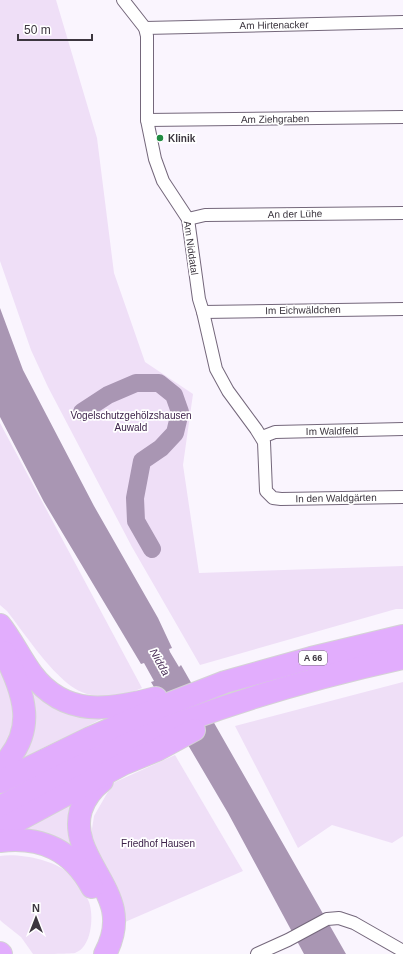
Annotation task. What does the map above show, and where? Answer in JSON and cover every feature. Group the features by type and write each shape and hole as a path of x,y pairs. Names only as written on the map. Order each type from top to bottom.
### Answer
{"highway":[{"path":"0,625 33,675 41,684 56,696 87,707 114,707 144,727 123,764 90,792 83,805 79,822 82,844 106,889 113,910 112,939 105,954"},
{"name":"A 66","path":"0,807 50,781 144,727 155,698 189,686 225,682 311,658 403,636"},
{"path":"0,646 17,679 24,709 24,726 20,739 15,751 8,761 0,768"},
{"name":"A 66","path":"0,782 42,760 144,727 320,678 403,658"},
{"path":"0,830 123,764"},
{"path":"0,841 26,840 39,842 61,852 78,868 96,894 102,913 102,930 100,938 91,954"}],"street":[{"name":"Am Niddatal","path":"123,0 145,28 148,46 147,120 155,160 163,181 188,219 199,299 216,369 232,397 262,437 265,449 265,487 269,495"},
{"name":"Am Hirtenacker","path":"145,28 403,22"},
{"name":"Am Ziehgraben","path":"147,120 403,117"},
{"name":"An der Lühe","path":"188,219 205,215 403,213"},
{"name":"Im Eichwäldchen","path":"203,312 403,309"},
{"name":"Im Waldfeld","path":"262,437 275,432 403,430"},
{"name":"In den Waldgärten","path":"269,495 273,498 281,499 403,497"},
{"path":"257,954 294,937 327,919 339,918 354,923 403,951"}],"green space":[{"name":"Vogelschutzgehölzshausen Auwald","path":"0,0 56,0 97,138 114,273 145,362 193,394 183,465 199,573 403,566 403,609 396,609 200,665 132,547 48,387 31,350 0,261"},
{"path":"0,423 142,688 115,696 96,696 79,691 62,679 53,670 7,611 0,605"},
{"path":"0,660 17,720 0,757"},
{"path":"29,678 120,710 12,763 18,753"},
{"path":"403,682 403,836 392,843 332,825 298,848 235,726"},
{"name":"Friedhof Hausen","path":"175,755 243,871 125,922 90,842 94,816 113,783"},
{"path":"82,795 75,817 76,837 83,856 102,893 108,912 108,932 100,954 98,954 104,940 106,925 105,909 93,879 83,865 60,845 47,839 21,834 7,835"},
{"path":"8,855 35,858 61,868 74,878 89,902 91,908 90,930 88,938 81,950 75,953 33,954 21,937 0,920 0,856"}],"water":[{"name":"Nidda","path":"0,308 23,370 94,506 158,618 172,648 169,649 170,652 179,667 181,665 346,954 304,954 228,813 151,682 154,681 144,663 141,664 44,502 0,417"}],"waterway":[{"path":"82,412 108,395 136,383 159,383 174,395 180,412 175,433 161,448 142,461 135,498 136,521 152,549"}],"place":[{"name":"Klinik","path":"160,138"}]}
